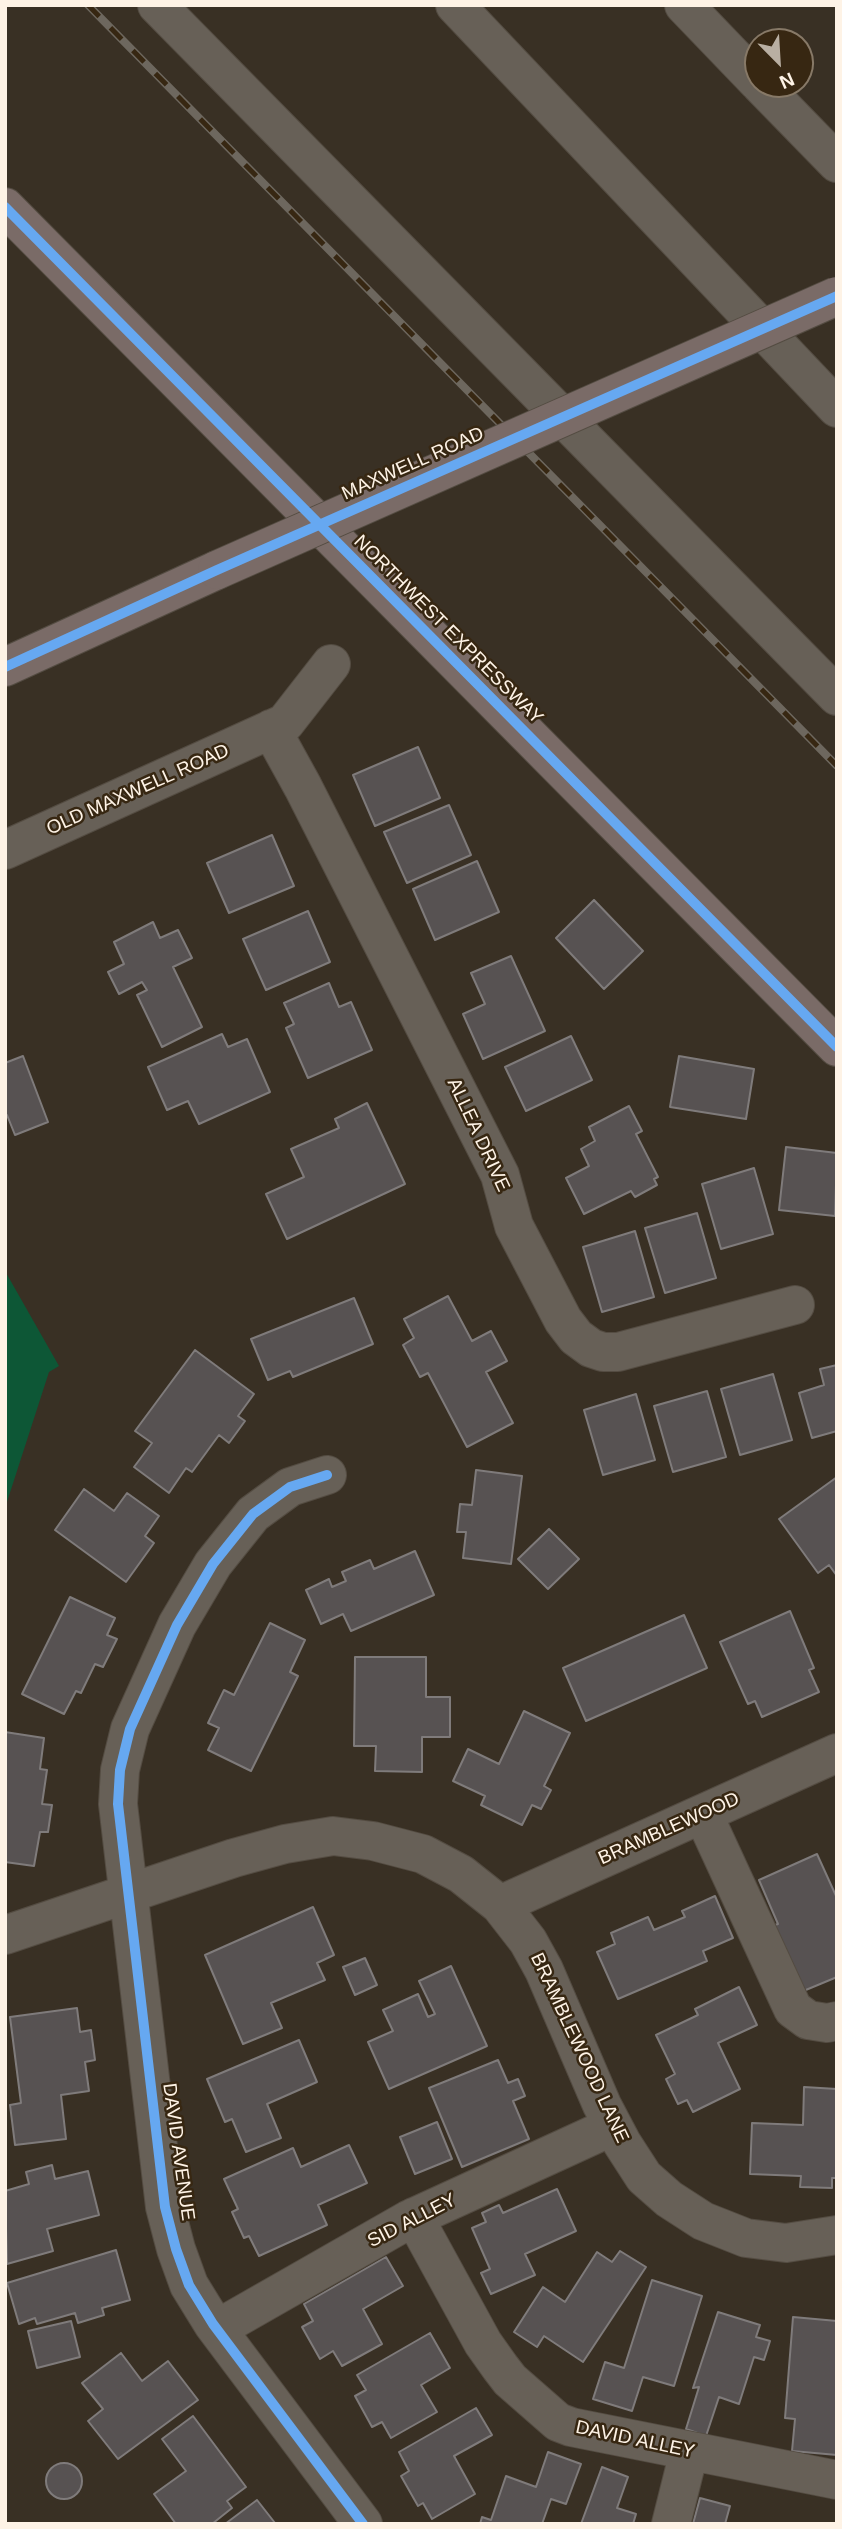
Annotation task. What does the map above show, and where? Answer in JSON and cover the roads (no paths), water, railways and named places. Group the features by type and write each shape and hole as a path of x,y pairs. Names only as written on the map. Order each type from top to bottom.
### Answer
{"main road":[{"name":"NORTHWEST EXPRESSWAY","path":"5,207 837,1047"},
{"name":"MAXWELL ROAD","path":"5,667 216,570 837,296"}],"street":[{"path":"157,5 837,696"},
{"path":"455,5 837,408"},
{"path":"684,5 744,67"},
{"path":"774,98 837,163"},
{"name":"OLD MAXWELL ROAD","path":"5,850 289,720 331,664"},
{"name":"ALLEA DRIVE","path":"271,729 500,1175 514,1226 563,1320 576,1337 591,1348 603,1352 618,1352 795,1305"},
{"path":"128,1896 118,1804 120,1770 130,1729 150,1680 177,1625 214,1564 253,1514 290,1487 327,1475"},
{"name":"BRAMBLEWOOD","path":"500,1905 837,1753"},
{"path":"703,1814 793,2009 808,2020 827,2023 837,2021"},
{"name":"BRAMBLEWOOD LANE","path":"5,1935 128,1896 234,1858 285,1844 333,1836 373,1841 424,1854 461,1874 500,1905 528,1941 544,1970 602,2105 644,2177 669,2199 703,2221 746,2238 786,2243 837,2235"},
{"name":"DAVID AVENUE","path":"128,1896 165,2207 189,2285 217,2329 363,2524"},
{"name":"SID ALLEY","path":"217,2329 414,2217 613,2126"},
{"name":"DAVID ALLEY","path":"414,2217 483,2343 510,2380 558,2422 689,2452 837,2480"},
{"path":"671,2524 689,2452"}],"railway":[{"path":"88,5 837,766"}]}
